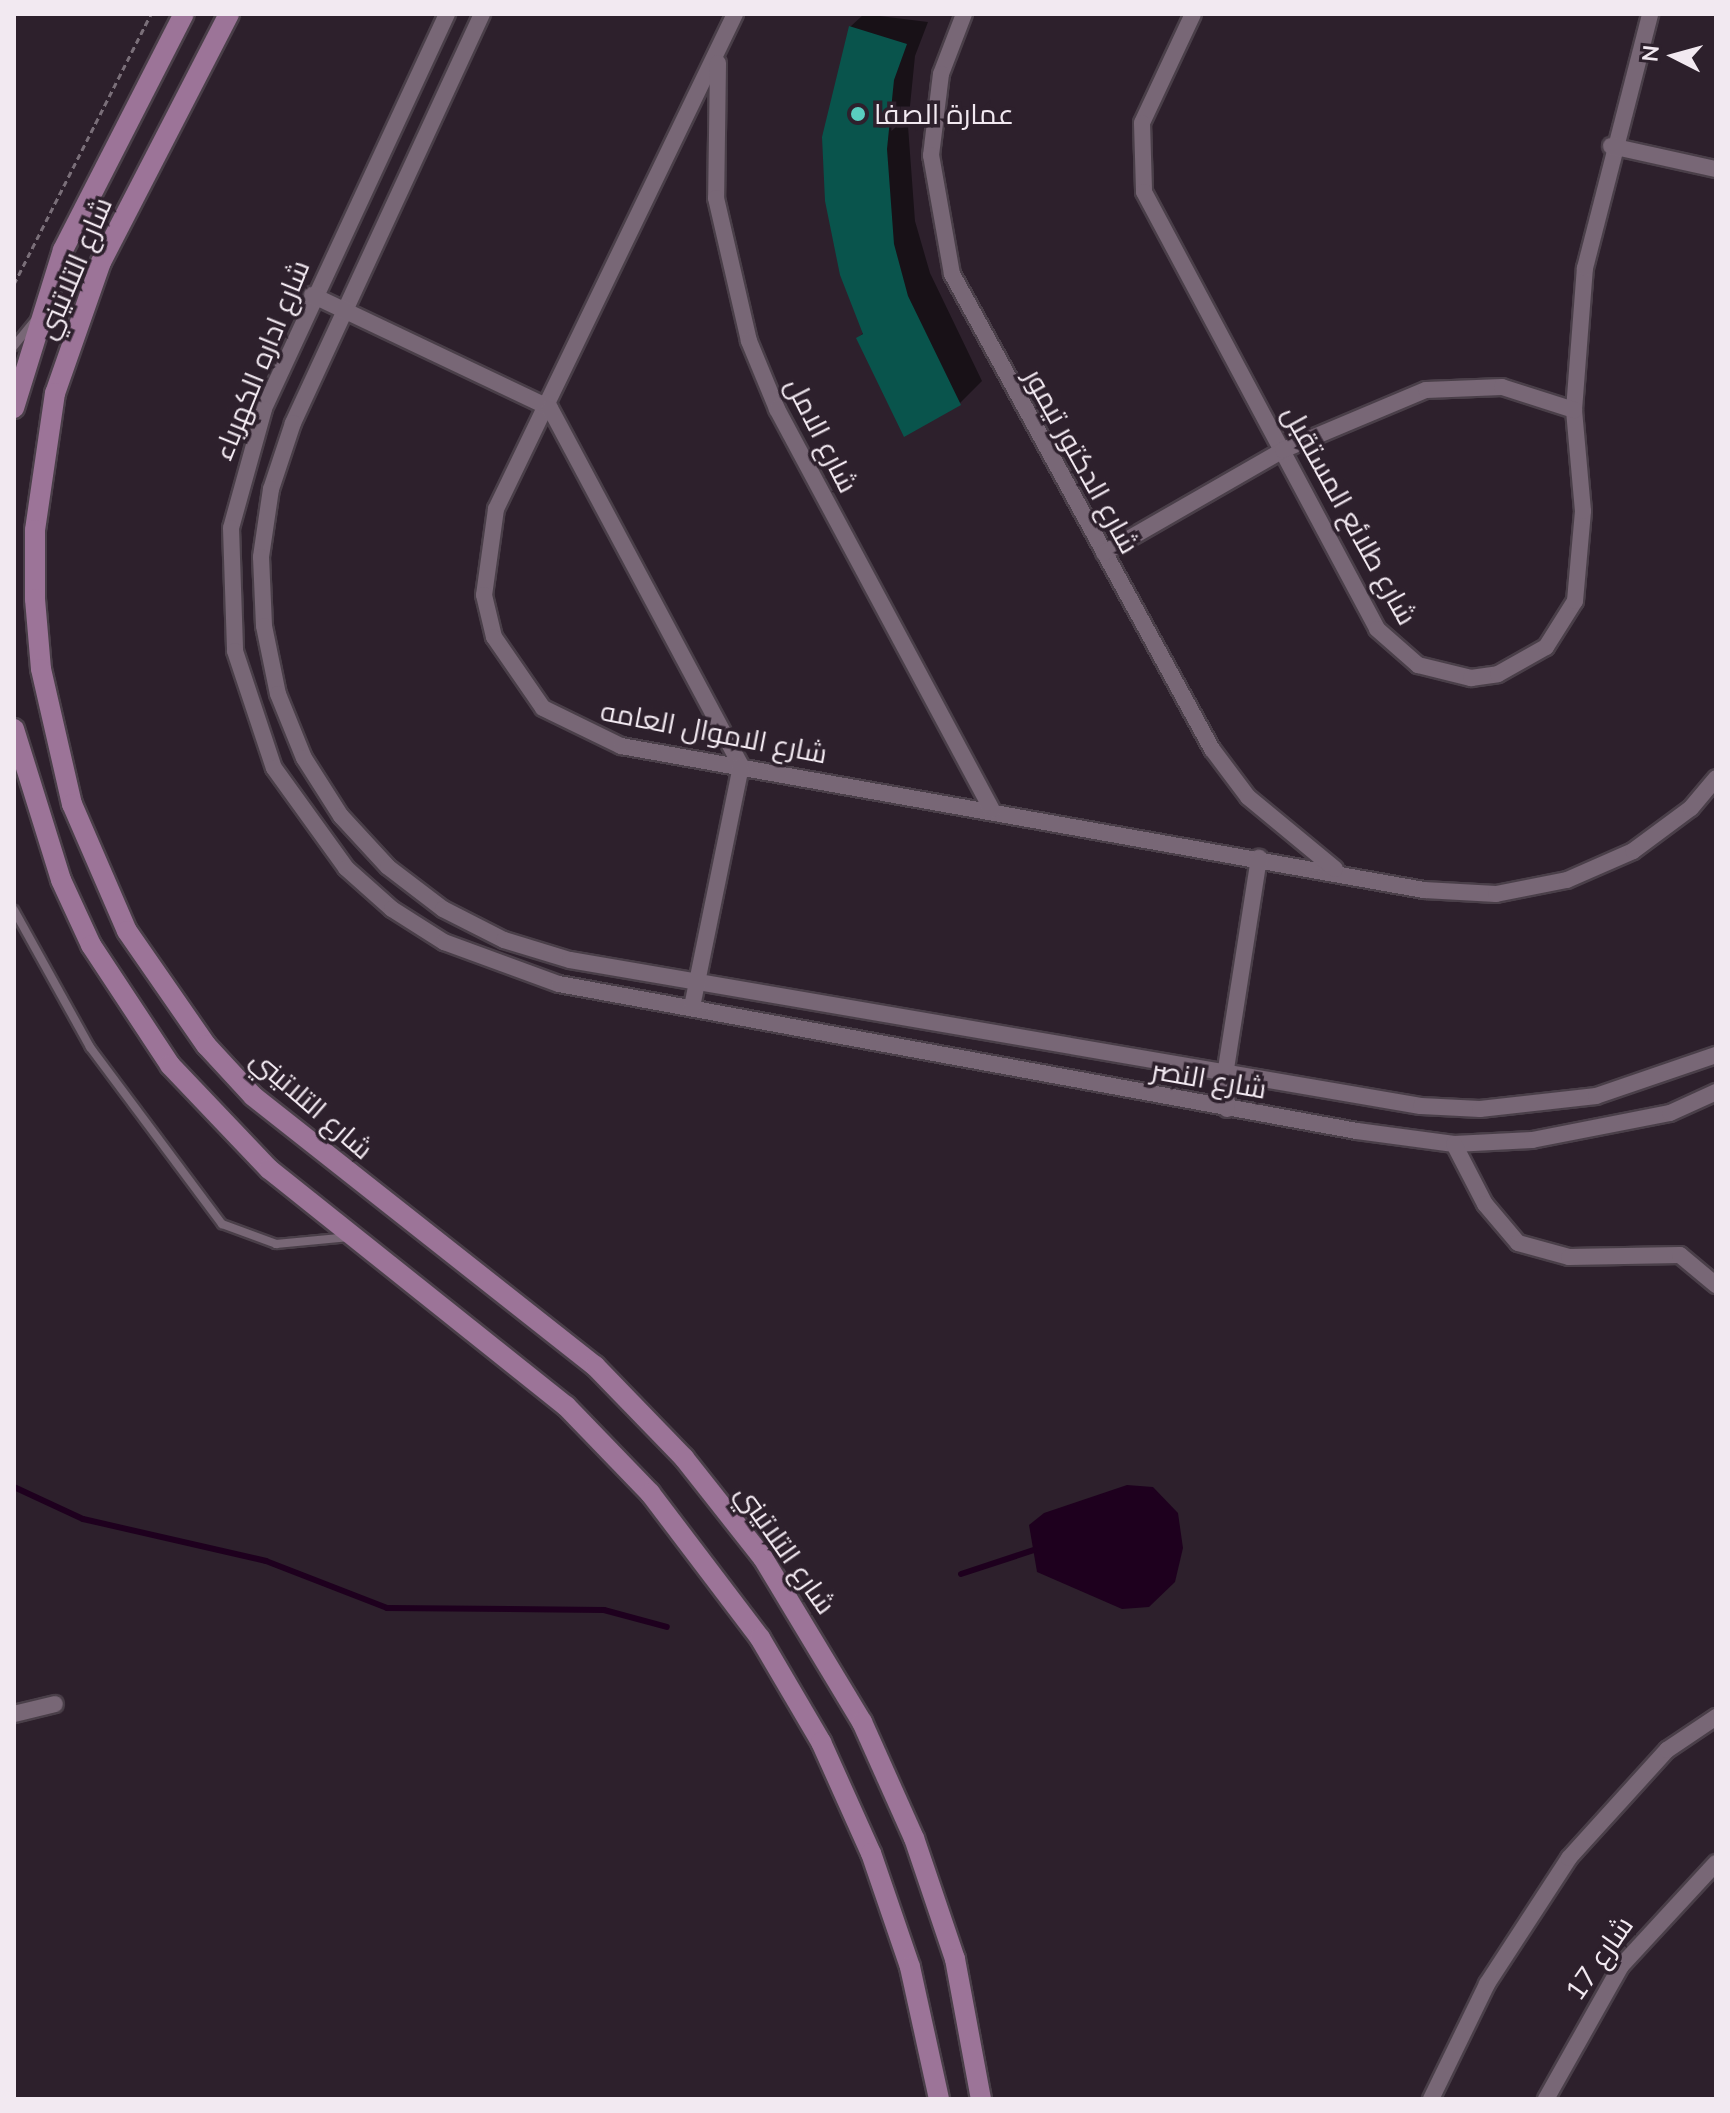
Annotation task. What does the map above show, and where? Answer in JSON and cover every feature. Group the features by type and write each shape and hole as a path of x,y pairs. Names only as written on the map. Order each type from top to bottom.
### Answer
{"main road":[{"name":"شارع التلاتيني","path":"14,408 37,317 78,217 184,14"},
{"name":"شارع التلاتيني","path":"229,14 101,262 55,393 35,530 35,599 46,696 72,804 127,931 206,1045 304,1142 498,1284 595,1366 684,1458 763,1558 839,1679 914,1838 955,1959 981,2099"},
{"path":"14,729 61,880 128,1007 217,1119 357,1237 521,1366 609,1449 689,1539 760,1638 821,1742 871,1853 910,1967 939,2099"}],"street":[{"name":"شارع اداره الكهرباء","path":"447,14 312,295 243,467 231,528 235,651 274,768 346,868 444,942 559,984 692,1007"},
{"name":"شارع اداره الكهرباء","path":"482,14 288,436 261,557 272,667 304,758 379,857 443,909 504,940 570,960 696,984"},
{"name":"شارع الاموال العامه","path":"735,14 550,408 496,509 484,551 484,595 514,676 580,732 741,766 1424,890 1496,894 1567,880 1633,851 1691,808 1716,778"},
{"name":"شارع الدكتور تيمور","path":"964,14 934,114 940,236 968,311 1212,749 1291,839 1340,873"},
{"name":"شارع طلائع المستقبل","path":"1193,14 1142,123 1138,169 1377,629 1395,649 1443,675 1498,674 1546,647 1575,601 1583,511 1574,410 1585,268 1611,146 1650,14"},
{"name":"شارع الامل","path":"718,51 716,198 749,341 777,409 992,810"},
{"path":"1611,146 1716,169"},
{"path":"312,295 550,408 741,766 692,1007"},
{"path":"1104,553 1283,450 1426,390 1502,387 1574,410"},
{"path":"1227,1109 1225,1075 1259,858"},
{"name":"شارع النصر","path":"696,984 1225,1075 1480,1109 1596,1096 1713,1061"},
{"name":"شارع النصر","path":"692,1007 1227,1109 1454,1144 1600,1130 1716,1092"},
{"path":"1454,1144 1485,1204 1518,1243 1569,1257 1680,1255 1716,1285"},
{"path":"14,1714 55,1704"},
{"path":"1431,2099 1487,1984 1569,1858 1667,1750 1716,1717"},
{"name":"شارع 17","path":"1546,2099 1621,1966 1716,1863"}],"lane":[{"path":"14,346 37,317"},
{"path":"14,910 90,1047 222,1224 276,1244 357,1237"}],"path":[{"path":"14,284 151,14"}],"shaded area":[{"path":"1127,1485 1153,1487 1178,1513 1183,1548 1175,1582 1149,1607 1122,1609 1037,1572 1029,1525 1044,1513"}],"building":[{"path":"849,26 907,44 894,80 887,149 894,244 908,296 961,405 904,437 856,338 863,334 840,275 825,201 822,137"}],"waterway":[{"path":"14,1487 83,1519 266,1561 387,1608 604,1610 667,1627"},
{"path":"961,1574 1034,1550"}],"place":[{"name":"عمارة الصفا","path":"858,114"}]}
